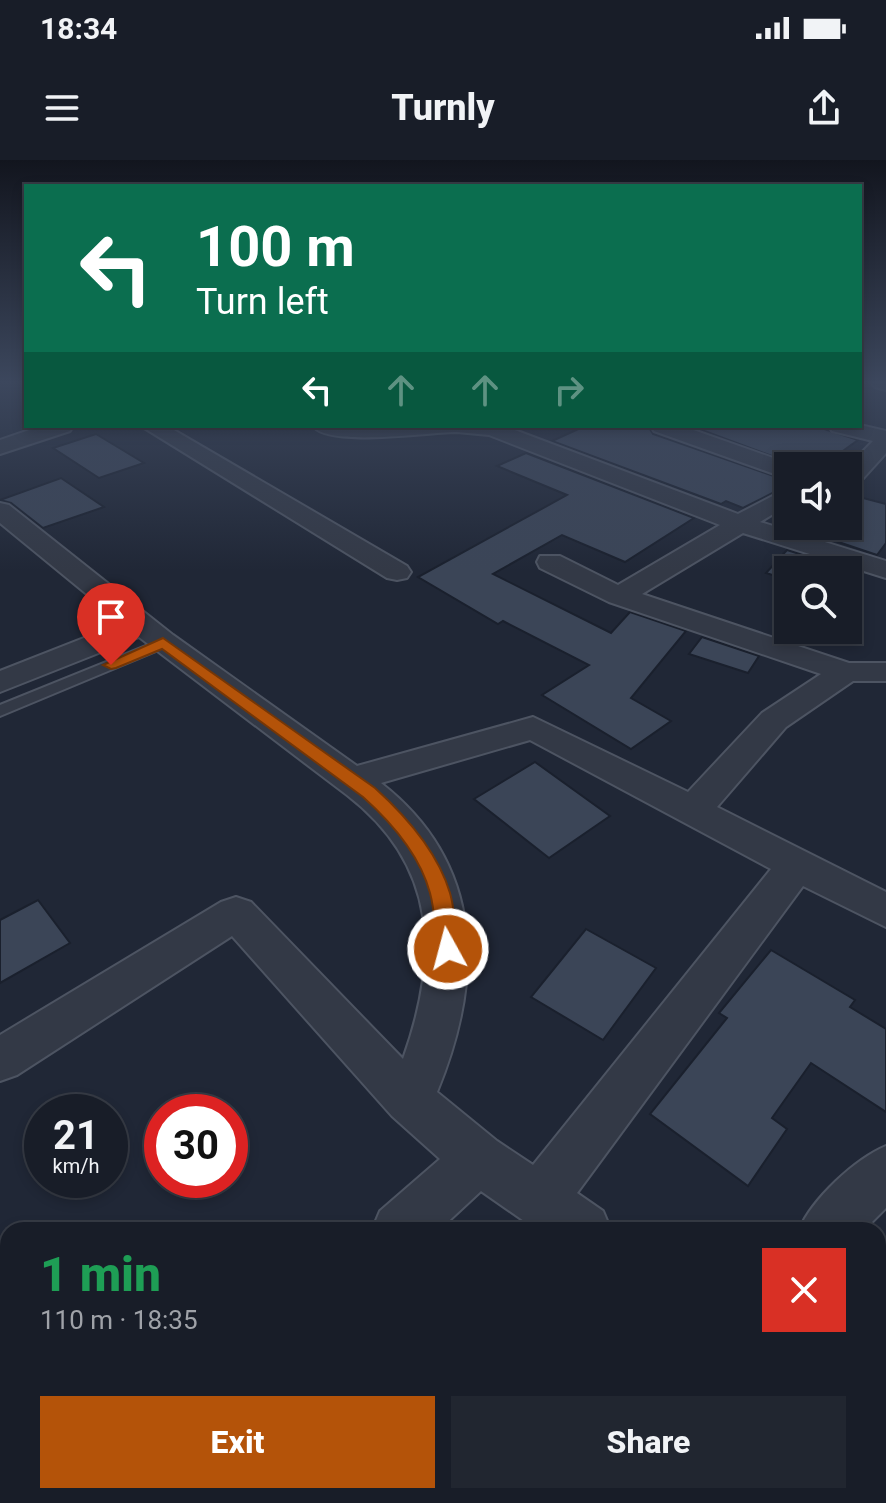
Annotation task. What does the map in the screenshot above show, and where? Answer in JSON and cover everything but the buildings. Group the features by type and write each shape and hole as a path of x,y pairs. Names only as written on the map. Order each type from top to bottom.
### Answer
{"street":[{"path":"185,446 397,572"},
{"path":"535,446 737,523 886,570"},
{"path":"717,446 774,466"},
{"path":"862,465 880,446"},
{"path":"862,483 874,486"},
{"path":"619,596 774,503"},
{"path":"0,510 152,634 351,780 392,813 411,837 428,864 440,893 447,929 449,968 443,1010 430,1054 409,1100"},
{"path":"550,562 619,596 846,672 886,672"},
{"path":"0,682 152,634"},
{"path":"693,810 774,720 846,672"},
{"path":"351,780 533,728 886,911"},
{"path":"798,863 886,887"},
{"path":"539,1200 798,863"},
{"path":"0,1060 236,913 409,1100 479,1159 572,1222"},
{"path":"408,1222 479,1159"},
{"path":"834,1222 886,1172"}],"lane":[{"path":"0,711 152,634"}],"route":[{"path":"111,665 163,643 369,793 392,813 428,864 440,893 448,949"}]}
